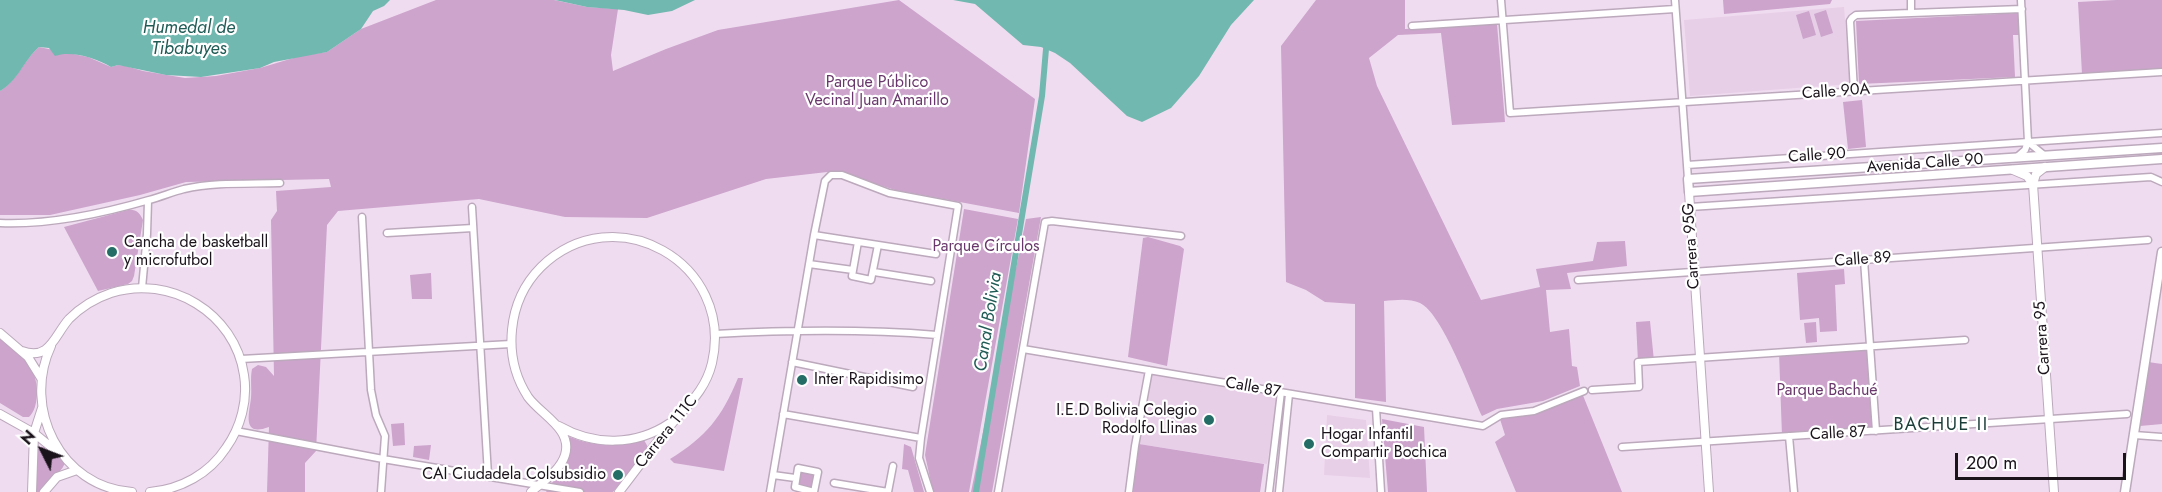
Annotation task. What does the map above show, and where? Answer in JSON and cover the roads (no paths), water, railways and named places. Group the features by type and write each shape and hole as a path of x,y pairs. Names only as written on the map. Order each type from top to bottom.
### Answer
{"main road":[{"name":"Avenida Calle 90","path":"1688,178 2162,148"},
{"name":"Avenida Calle 90","path":"1689,192 2162,159"},
{"name":"Carrera 95G","path":"1688,178 1689,192"},
{"path":"2125,492 2162,252"}],"street":[{"path":"1501,0 1502,20"},
{"name":"Carrera 95G","path":"1675,0 1688,178"},
{"path":"1911,0 1911,13"},
{"path":"2018,157 2025,150 2028,142 2021,0"},
{"path":"1412,26 1676,9"},
{"path":"1854,91 1852,18 1856,15 2022,9"},
{"name":"Calle 90A","path":"1502,20 1510,113 2162,72"},
{"name":"Calle 90","path":"1687,165 2162,132"},
{"path":"2028,142 2046,156"},
{"path":"2033,184 2036,174 2044,167"},
{"path":"2013,169 2027,176 2033,184"},
{"path":"770,492 825,181 827,177 842,175 889,193 958,206 936,335 919,458 930,492"},
{"path":"1690,207 2151,177 2162,182"},
{"path":"0,223 61,220 148,201 184,189 280,183"},
{"name":"Carrera 95","path":"2033,184 2054,492"},
{"name":"Carrera 95G","path":"1689,192 1709,492"},
{"path":"142,288 148,201"},
{"path":"472,207 488,475"},
{"path":"362,217 373,405 385,436 381,492"},
{"path":"998,492 1045,222 1181,236"},
{"path":"387,233 473,228"},
{"path":"814,235 936,255"},
{"path":"531,492 554,472 565,455 566,444 555,424 541,412 524,389 514,363 511,344 513,319 528,283 540,268 569,247 589,240 610,237 630,238 649,243 667,252 695,279 705,296 712,314 715,334 797,330 881,331 936,335"},
{"name":"Calle 89","path":"1578,280 2148,240"},
{"path":"858,242 852,276 871,280 878,245"},
{"path":"1864,260 1876,431"},
{"path":"809,264 853,270"},
{"path":"874,272 931,281"},
{"path":"64,457 48,429 42,408 41,378 51,345 70,319 95,299 118,291 142,288 168,291 192,300 213,315 230,336 241,359 245,390 244,404 236,431 223,454 198,476 181,485 150,492"},
{"path":"0,333 33,363 41,378"},
{"name":"Carrera 111C","path":"619,492 676,419 698,395 713,358 715,334"},
{"path":"1592,390 1639,387 1638,362 1965,340"},
{"path":"241,359 511,344"},
{"path":"22,351 38,353 51,345"},
{"name":"Calle 87","path":"1023,349 1483,426 1501,415 1534,411 1584,391"},
{"path":"792,362 913,387"},
{"path":"1129,492 1149,370"},
{"path":"1269,492 1281,392"},
{"path":"1279,492 1289,394"},
{"path":"32,492 34,433 42,408"},
{"path":"1376,408 1381,492"},
{"path":"0,414 34,433 77,470 94,481 110,488 132,492"},
{"path":"783,414 921,438"},
{"name":"Calle 87","path":"1622,447 2127,414"},
{"path":"555,424 585,437 618,441 648,434 676,419"},
{"path":"34,433 43,433 48,429"},
{"path":"236,431 382,459 580,492"},
{"path":"2134,435 2162,437"},
{"path":"1789,436 1794,492"},
{"path":"834,483 888,492 893,466"},
{"path":"798,468 819,472 814,492 796,489 795,478 798,468"},
{"path":"44,492 57,477 77,470"},
{"path":"773,475 795,478"}],"water":[{"name":"Humedal de Tibabuyes","path":"0,0 390,0 373,11 361,29 327,52 274,62 260,68 201,77 166,75 118,65 111,67 76,54 55,56 49,48 39,47 12,82 0,91"},
{"path":"555,0 695,0 672,11 648,15 624,10 587,7"},
{"path":"953,0 1254,0 1231,25 1199,76 1171,108 1142,122 1127,116 1070,63 1055,53 1041,47 1023,45 975,4"}],"waterway":[{"name":"Canal Bolivia","path":"976,492 1042,96 1046,49"}],"place":[{"name":"Cancha de basketball y microfutbol","path":"112,252"},
{"name":"Inter Rapidisimo","path":"802,380"},
{"name":"I.E.D Bolivia Colegio Rodolfo Llinas","path":"1209,420"},
{"name":"Hogar Infantil Compartir Bochica","path":"1309,444"},
{"name":"CAI Ciudadela Colsubsidio","path":"618,475"}],"district":[{"name":"BACHUE II","path":"1941,426"}],"park label":[{"name":"Parque Público Vecinal Juan Amarillo","path":"877,92"},
{"name":"Parque Círculos","path":"986,247"},
{"name":"Parque Bachué","path":"1827,391"}]}
